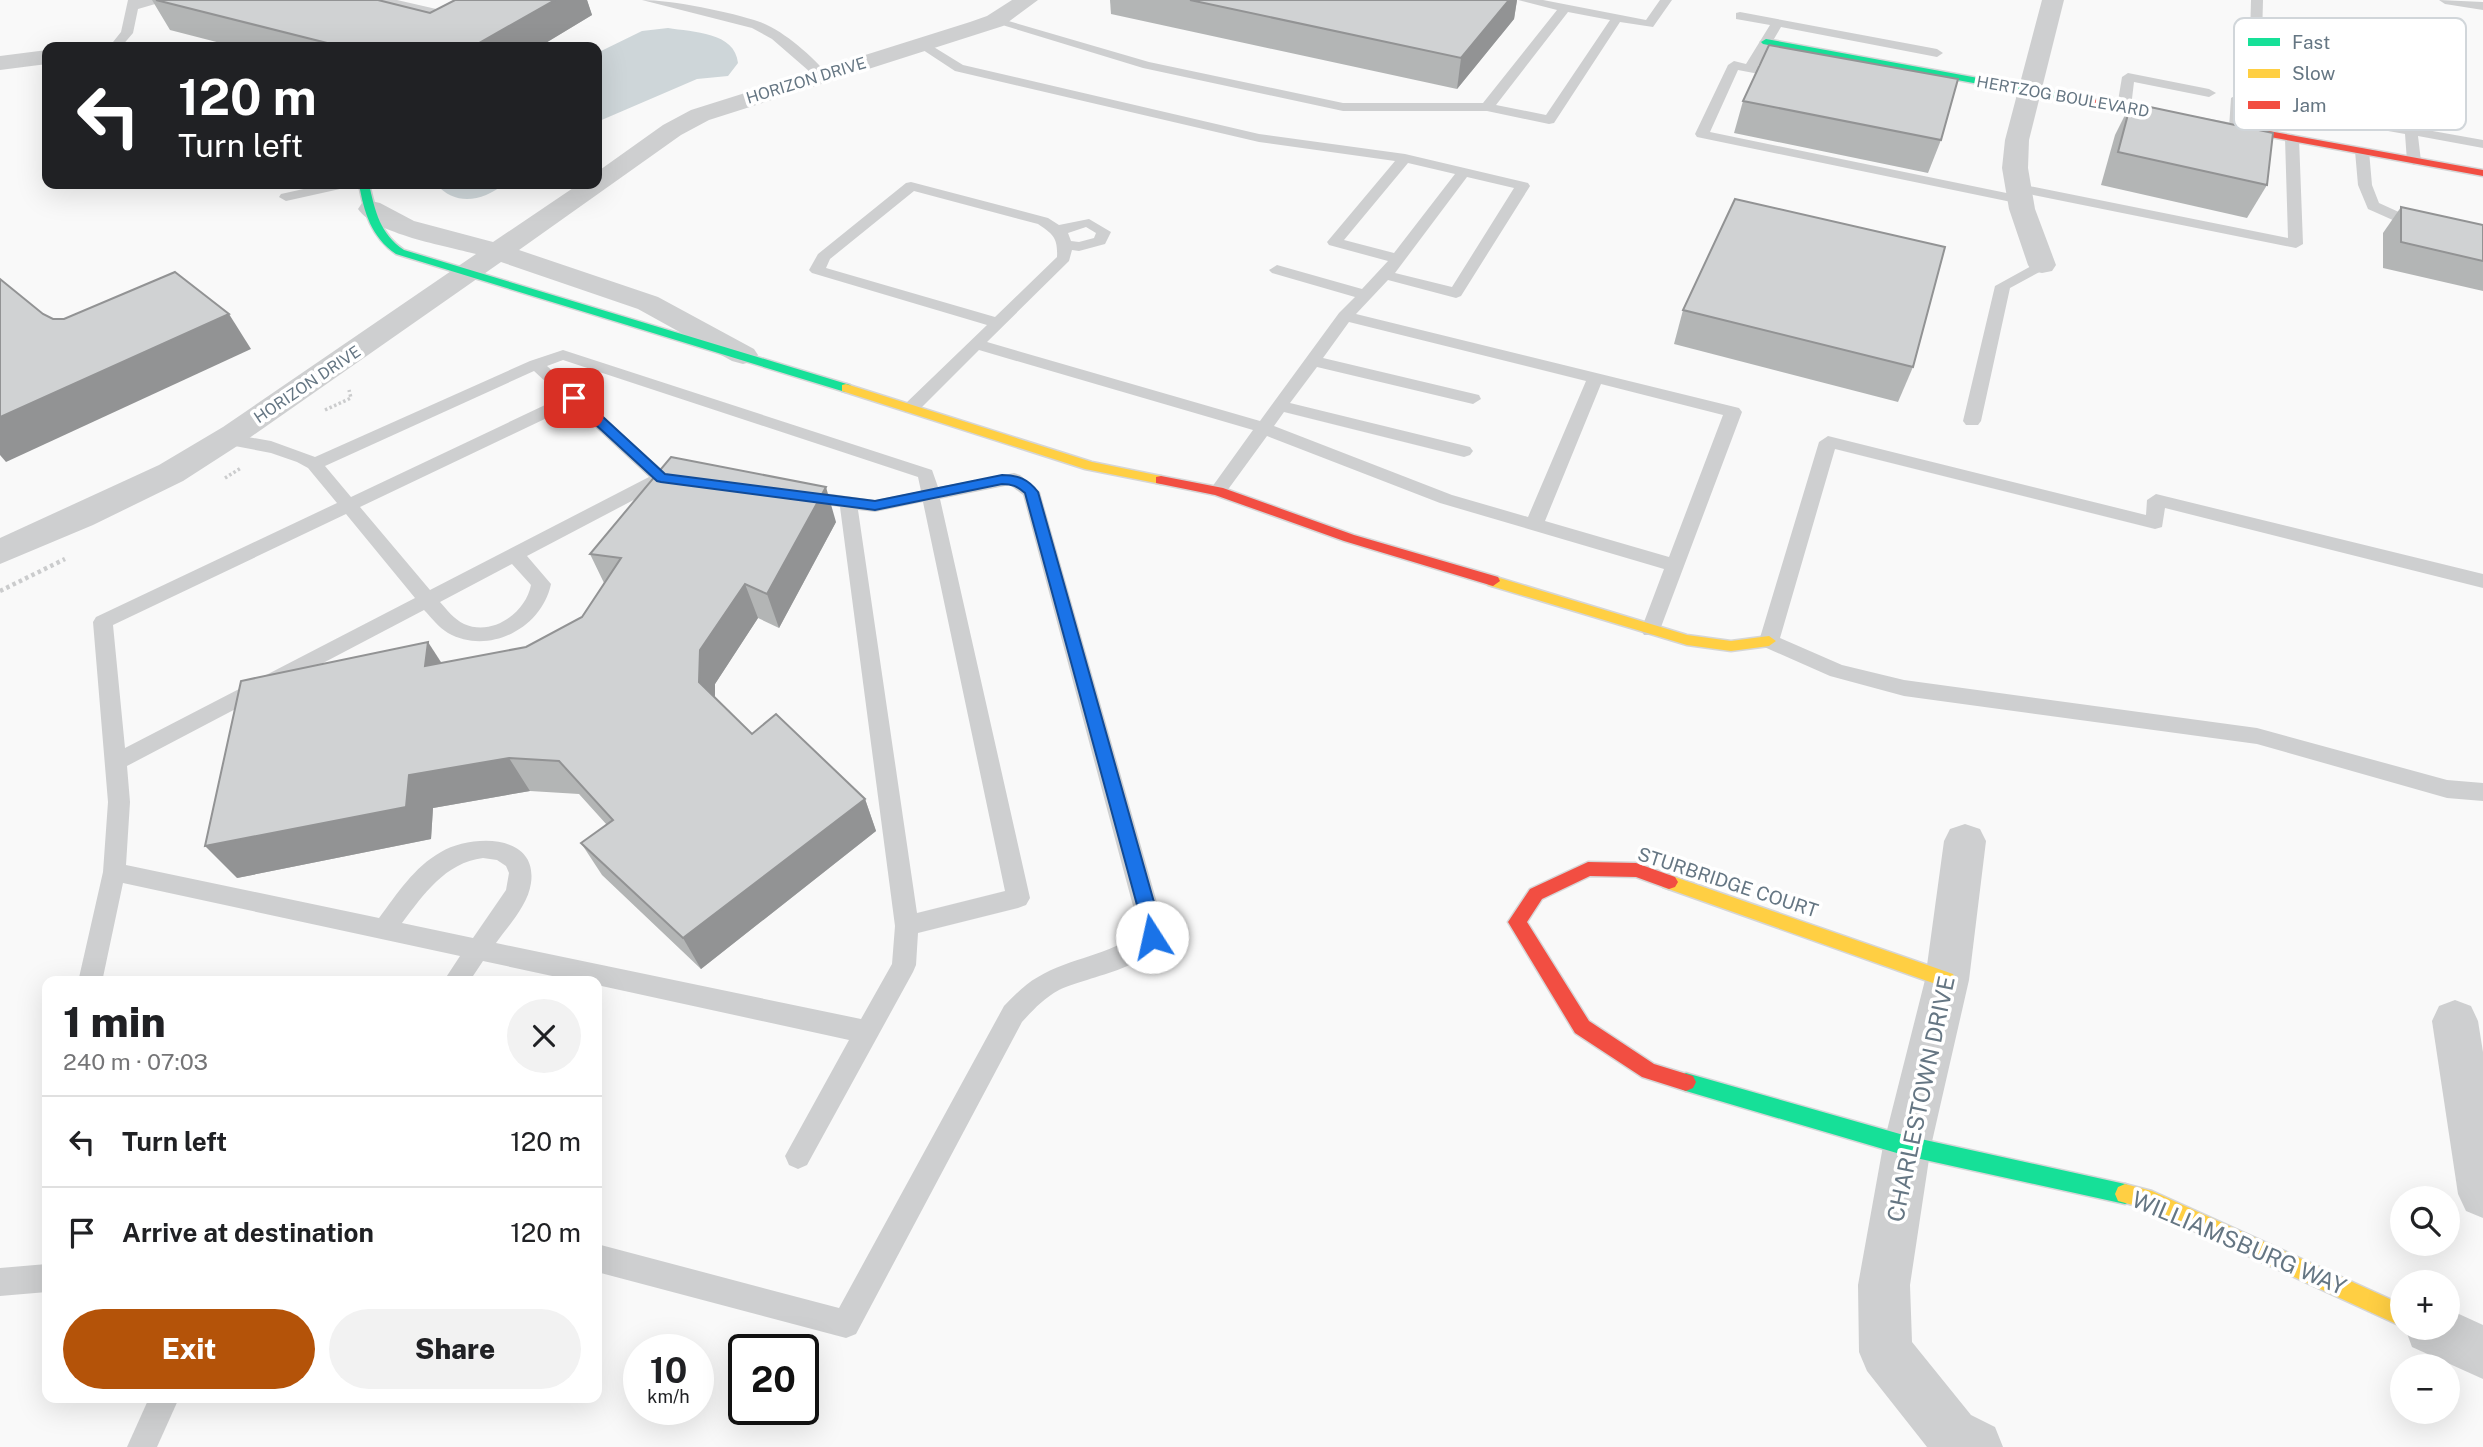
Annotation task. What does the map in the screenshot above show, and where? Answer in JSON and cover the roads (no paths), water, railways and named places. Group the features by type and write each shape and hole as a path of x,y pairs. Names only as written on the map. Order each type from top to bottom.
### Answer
{"street":[{"name":"HORIZON DRIVE","path":"602,180 672,130 700,115 995,21 1027,0"},
{"path":"2042,265 2020,194 2015,168 2017,140 2053,0"},
{"name":"HERTZOG BOULEVARD","path":"1766,42 2234,128"},
{"path":"0,64 42,58"},
{"name":"HERTZOG BOULEVARD","path":"2247,130 2483,173"},
{"name":"HORIZON DRIVE","path":"0,552 171,473 470,274 590,189"},
{"path":"367,197 404,227 499,253 648,303 743,355"},
{"path":"367,197 374,231 392,248 470,274 743,355 1090,466 1218,491 1349,538 1651,630 1709,645 1731,646 1769,641"},
{"name":"CHARLESTOWN DRIVE","path":"1965,841 1947,980 1907,1146 1884,1285 1886,1352 1952,1434 1975,1447"},
{"name":"STURBRIDGE COURT","path":"1907,1146 1649,1071 1582,1027 1517,922 1536,894 1588,869 1636,870 1947,980"},
{"path":"2455,1021 2483,1194"},
{"name":"WILLIAMSBURG WAY","path":"1907,1146 2145,1198 2390,1309"},
{"path":"2457,1340 2483,1352"}],"lane":[{"path":"119,42 127,33 133,4 163,0"},
{"path":"381,0 447,15 475,0"},
{"path":"648,0 756,25 776,36 822,75"},
{"path":"1524,0 1649,24 1666,0"},
{"path":"2257,18 2258,0"},
{"path":"2445,0 2483,6"},
{"path":"1487,107 1565,8"},
{"path":"1740,16 1937,53"},
{"path":"995,21 1147,65 1343,107 1487,107 1549,120 1617,18"},
{"path":"1750,68 1777,23"},
{"path":"924,44 946,62 971,71 1259,138 1405,158 1523,186 1456,293 1385,275"},
{"path":"1804,78 1734,65 1703,134 2296,244 2292,138"},
{"path":"1901,87 1906,67"},
{"path":"2124,107 2128,77 2209,93"},
{"path":"2406,130 2483,145"},
{"path":"2411,131 2414,161"},
{"path":"2362,151 2365,185 2373,206 2384,213 2435,232"},
{"path":"1397,259 1334,242 1405,158"},
{"path":"1218,491 1345,316 1385,275 1464,172"},
{"path":"911,408 998,323 1064,258 1063,238 1043,221 911,186 823,257 817,270 998,323"},
{"path":"286,197 322,189"},
{"path":"1972,421 2003,286 2042,265"},
{"path":"1277,270 1365,295"},
{"path":"1345,316 1732,412 1651,630"},
{"path":"976,344 1264,428 1446,499 1676,566"},
{"path":"314,464 536,364 563,355 926,474 1018,898 907,926"},
{"path":"1312,361 1473,399"},
{"path":"536,364 661,478"},
{"path":"1534,525 1595,378"},
{"path":"91,976 114,872 119,802 103,622 574,398"},
{"path":"1280,406 1464,451"},
{"path":"225,439 282,449 314,464 452,628 462,632 478,634 513,625 536,606 541,595 541,584 514,553"},
{"path":"2483,581 2156,499 2155,523 1828,442 1769,641 1837,671 1905,688 2257,736 2447,789 2483,792"},
{"path":"116,762 661,478 701,483"},
{"path":"602,1259 846,1324 1013,1014 1025,998 1040,986 1082,968 1126,957 1152,937 1152,927 1031,492 1014,479 1002,480 875,506 781,493"},
{"path":"798,1156 904,965 907,926 848,502"},
{"path":"384,929 426,875 442,862 460,853 479,849 496,850 510,855 519,866 522,879 517,894 459,976"},
{"path":"114,872 867,1032"},
{"path":"0,1282 42,1278"},
{"path":"142,1447 162,1403"}]}
